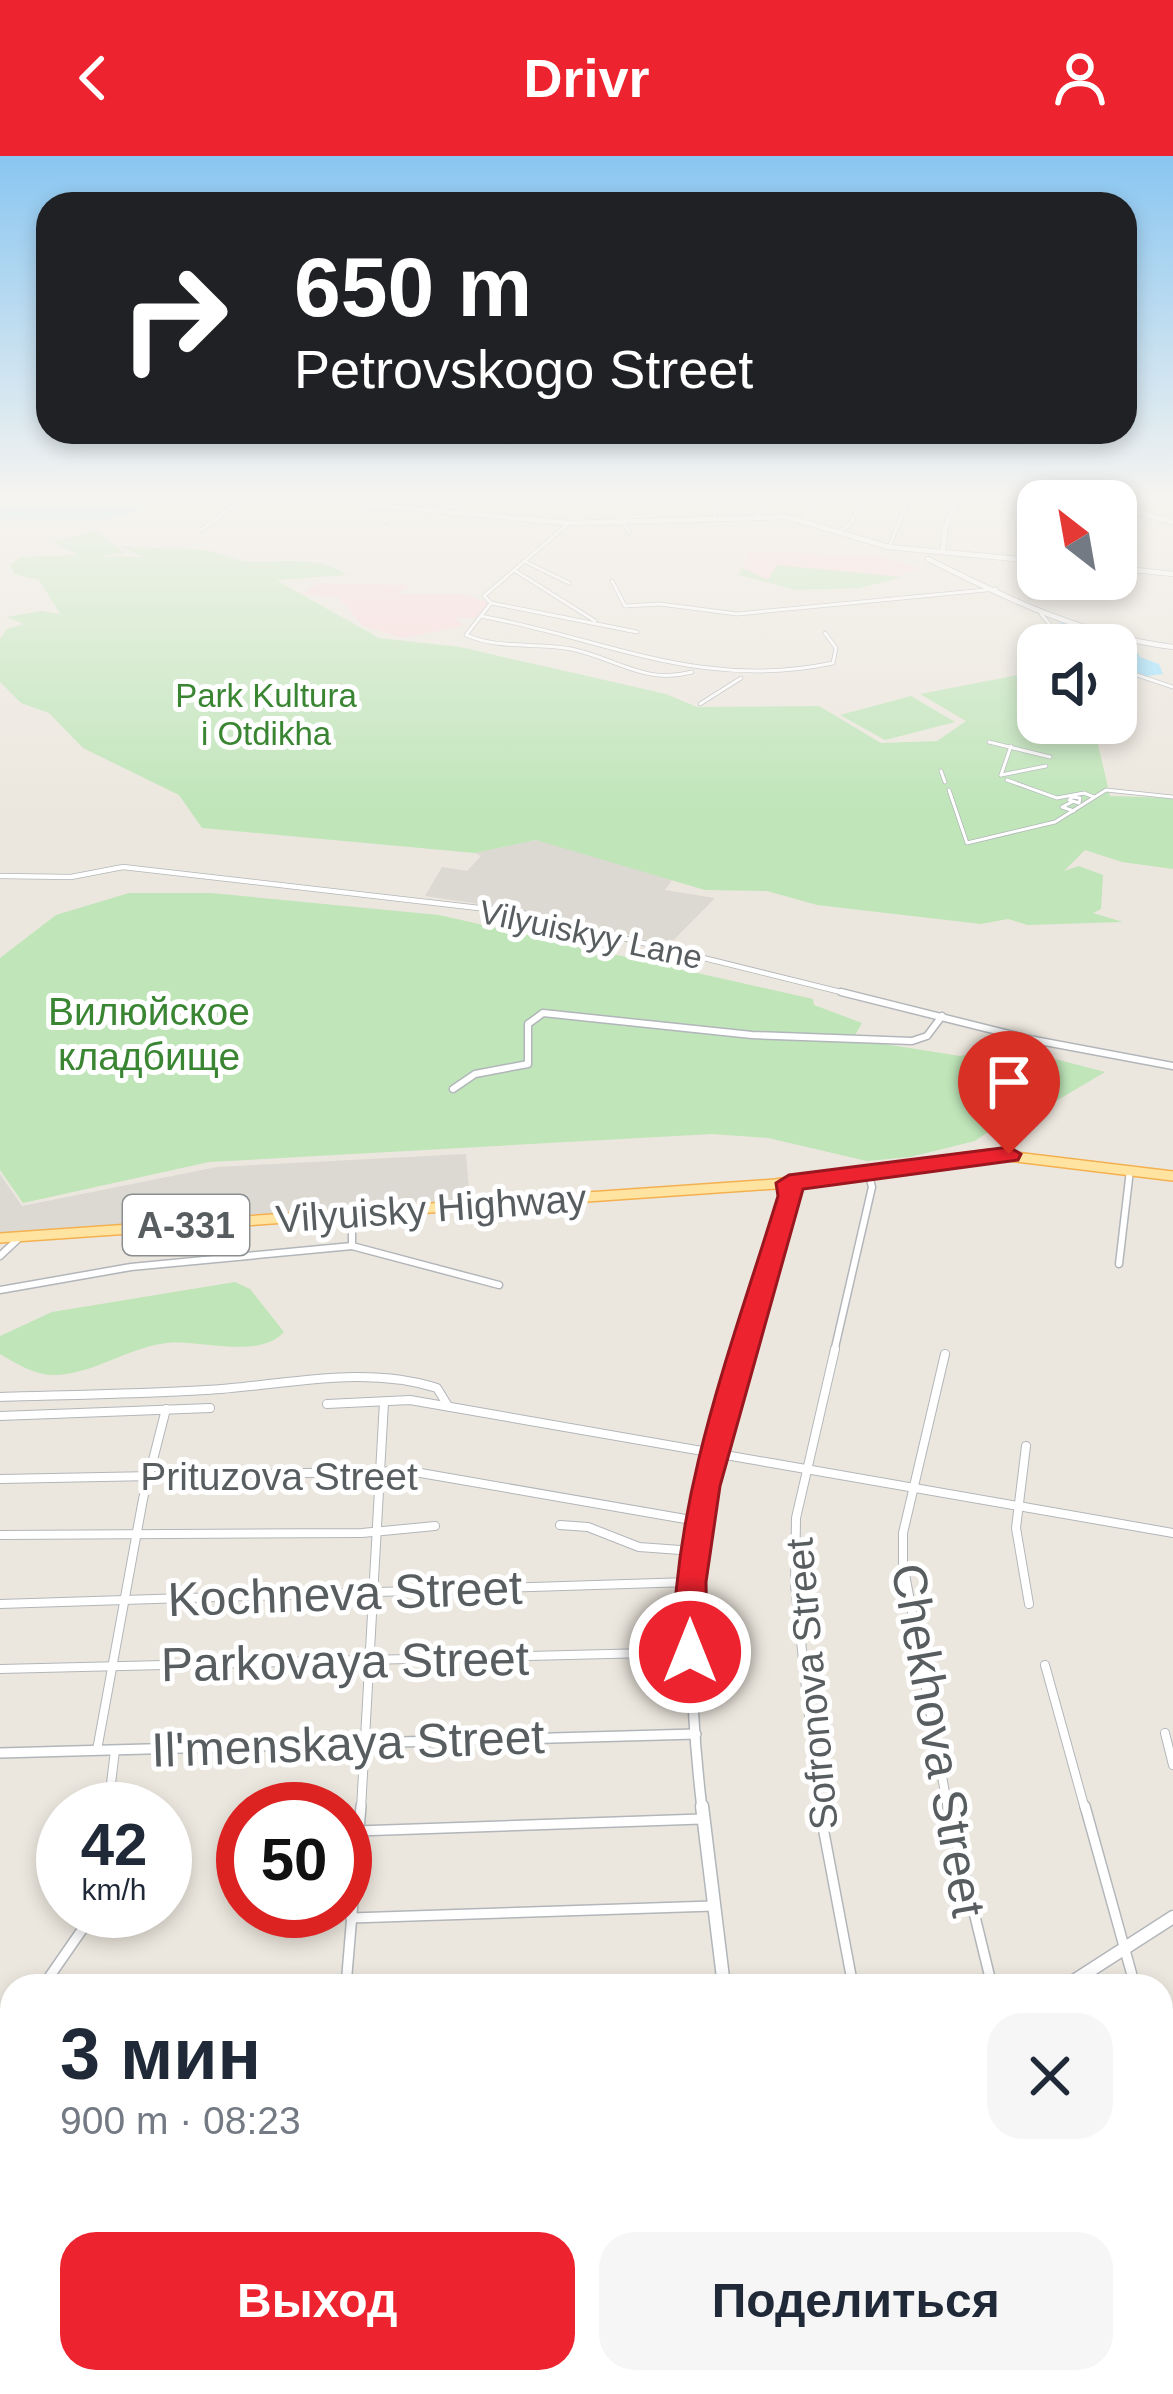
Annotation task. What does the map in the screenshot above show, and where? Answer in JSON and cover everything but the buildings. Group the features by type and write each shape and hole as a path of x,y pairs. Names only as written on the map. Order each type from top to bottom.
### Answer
{"main road":[{"name":"А-331","path":"789,1183 991,1154 1173,1176"},
{"name":"Vilyuisky Highway","path":"0,1238 789,1183"}],"street":[{"path":"557,602 610,627"},
{"path":"623,602 737,614 857,602"},
{"path":"1020,602 1041,614 1125,640 1173,646"},
{"path":"637,632 491,603 465,633 540,652 560,647 630,673 692,672 741,678 833,663 836,648 825,633"},
{"path":"1041,614 1049,624"},
{"path":"480,616 543,626 692,672"},
{"path":"1137,675 1173,687"},
{"path":"700,704 741,678"},
{"path":"989,742 1051,757"},
{"path":"1011,746 1001,775 1046,766"},
{"path":"941,771 945,782"},
{"path":"1007,780 1057,798 1084,793 1092,798"},
{"path":"949,790 967,843 1028,830 1074,811 1106,790 1173,797"},
{"path":"1074,811 1062,807 1092,798"},
{"name":"Vilyuiskyy Lane","path":"0,877 71,877 123,866 522,913 1086,1052 1173,1066"},
{"path":"453,1089 475,1074 528,1064 528,1024 543,1013 752,1036 912,1041 927,1036 942,1016"},
{"path":"1119,1264 1130,1170"},
{"name":"Sofronova Street","path":"851,1974 820,1818 795,1585 796,1518 872,1187 868,1172"},
{"path":"723,1974 690,1652 690,1582 712,1452 791,1196 789,1183"},
{"path":"352,1213 352,1246"},
{"path":"0,1256 20,1236"},
{"path":"0,1290 131,1267 352,1246 499,1285"},
{"name":"Chekhova Street","path":"945,1354 903,1533 909,1616 957,1858 989,1974"},
{"path":"0,1397 208,1390 371,1376 437,1388 448,1406"},
{"path":"361,1782 373,1660 384,1402"},
{"path":"327,1404 448,1406 911,1492 1173,1533"},
{"path":"0,1416 209,1408"},
{"path":"97,1750 137,1532 166,1409"},
{"path":"1025,1446 1016,1507 1029,1604"},
{"name":"Prituzova Street","path":"0,1479 384,1471 697,1521"},
{"path":"0,1535 380,1531 434,1526"},
{"path":"560,1526 588,1527 639,1547 694,1551"},
{"name":"Kochneva Street","path":"0,1604 690,1582"},
{"name":"Parkovaya Street","path":"0,1670 690,1652"},
{"path":"1045,1665 1132,1974"},
{"path":"1165,1733 1173,1765"},
{"name":"Il'menskaya Street","path":"0,1753 697,1734"},
{"path":"111,1782 115,1750"},
{"path":"372,1830 706,1819"},
{"path":"372,1917 715,1906"},
{"path":"1084,1974 1173,1917"},
{"path":"51,1974 76,1938"},
{"path":"347,1974 350,1938"}],"shaded area":[{"path":"343,602 489,603 477,618 455,618 464,626 402,638 363,626"},
{"path":"536,840 674,877 665,890 715,898 669,945 528,911 425,896 442,867 467,871 481,856 475,853"},
{"path":"466,1154 470,1200 0,1234 0,1174 22,1206 217,1167"}],"green space":[{"name":"Park Kultura i Otdikha","path":"53,602 316,602 379,638 460,647 666,694 697,707 819,706 881,743 937,741 966,721 920,694 1017,675 1017,744 1098,744 1110,796 1173,798 1173,869 1122,862 1085,850 1064,871 1079,866 1103,875 1101,909 1093,913 1123,922 1028,925 1008,919 981,924 817,905 767,891 705,890 536,840 475,853 202,828 179,795 83,748 49,713 21,703 0,682 0,639 7,629 24,624 7,617 41,611 60,614"},
{"path":"911,696 955,722 885,740 840,715"},
{"name":"Вилюйское кладбище","path":"129,893 211,893 439,915 813,999 814,1005 862,1023 853,1039 960,1056 1006,1046 1105,1072 1051,1104 1026,1106 975,1141 910,1157 867,1161 768,1138 712,1134 209,1162 23,1203 0,1170 0,958 56,915"},
{"path":"235,1282 250,1289 284,1332 245,1347 167,1343 66,1374 37,1373 0,1354 0,1336 52,1312"}],"water":[{"path":"1137,652 1159,664 1163,674 1137,673"}],"route":[{"path":"690,1652 690,1582 704,1486 791,1196 789,1183 1009,1154"}]}
